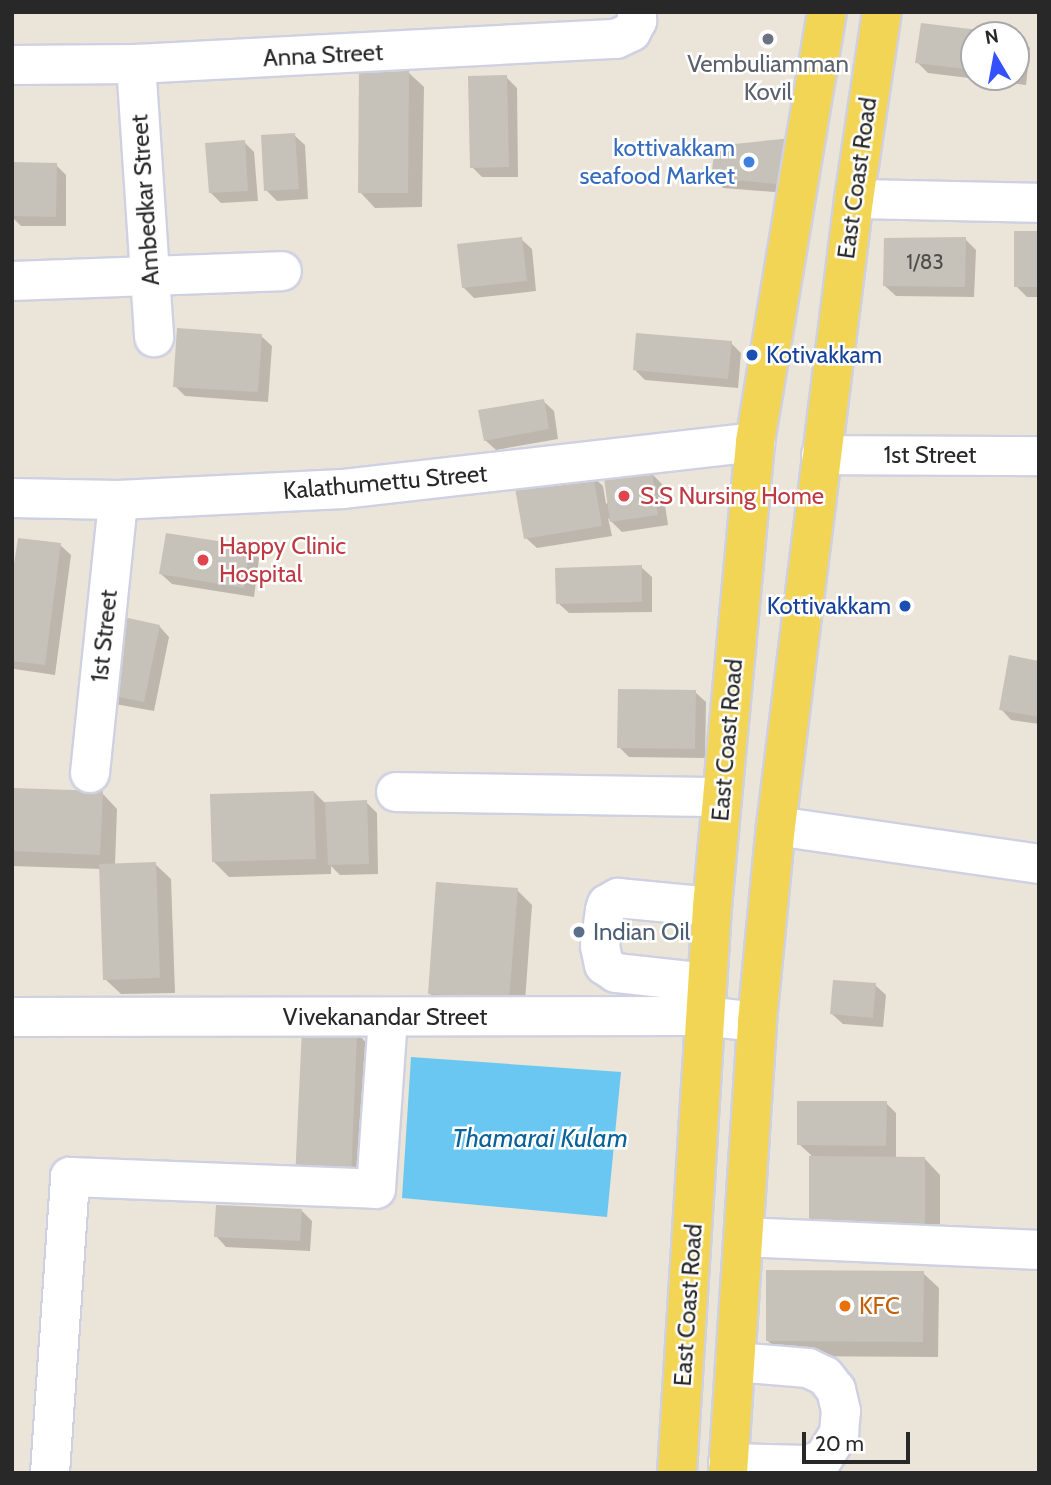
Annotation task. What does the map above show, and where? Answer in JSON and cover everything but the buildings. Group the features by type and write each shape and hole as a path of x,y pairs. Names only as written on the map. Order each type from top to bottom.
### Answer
{"main road":[{"name":"East Coast Road","path":"677,1473 705,999 721,797 755,442 827,12"},
{"name":"East Coast Road","path":"728,1468 757,1022 776,826 853,199 882,12"}],"street":[{"name":"Anna Street","path":"12,65 136,64 593,41 617,39 634,22"},
{"name":"Ambedkar Street","path":"136,64 154,337"},
{"path":"853,199 1039,203"},
{"path":"12,281 282,271"},
{"name":"Kalathumettu Street","path":"12,498 118,500 344,489 755,442"},
{"name":"1st Street","path":"821,455 1039,456"},
{"name":"1st Street","path":"90,773 118,500"},
{"path":"396,792 721,797"},
{"path":"776,826 1038,862"},
{"path":"705,999 616,973 604,965 600,946 607,904 618,898 712,907"},
{"name":"Vivekanandar Street","path":"12,1017 388,1017 705,999 757,1022"},
{"path":"50,1473 70,1177 376,1189 388,1017"},
{"path":"744,1237 1039,1250"},
{"path":"728,1468 807,1465 823,1460 839,1433 841,1411 836,1390 825,1376 808,1368 735,1362"}],"water":[{"name":"Thamarai Kulam","path":"411,1057 621,1072 607,1217 402,1198"}],"place":[{"name":"Vembuliamman Kovil","path":"768,39"},
{"name":"kottivakkam seafood Market","path":"749,162"},
{"name":"Kotivakkam","path":"752,355"},
{"name":"S.S Nursing Home","path":"624,496"},
{"name":"Happy Clinic Hospital","path":"203,560"},
{"name":"Kottivakkam","path":"905,606"},
{"name":"Indian Oil","path":"579,932"},
{"name":"KFC","path":"845,1306"}]}
